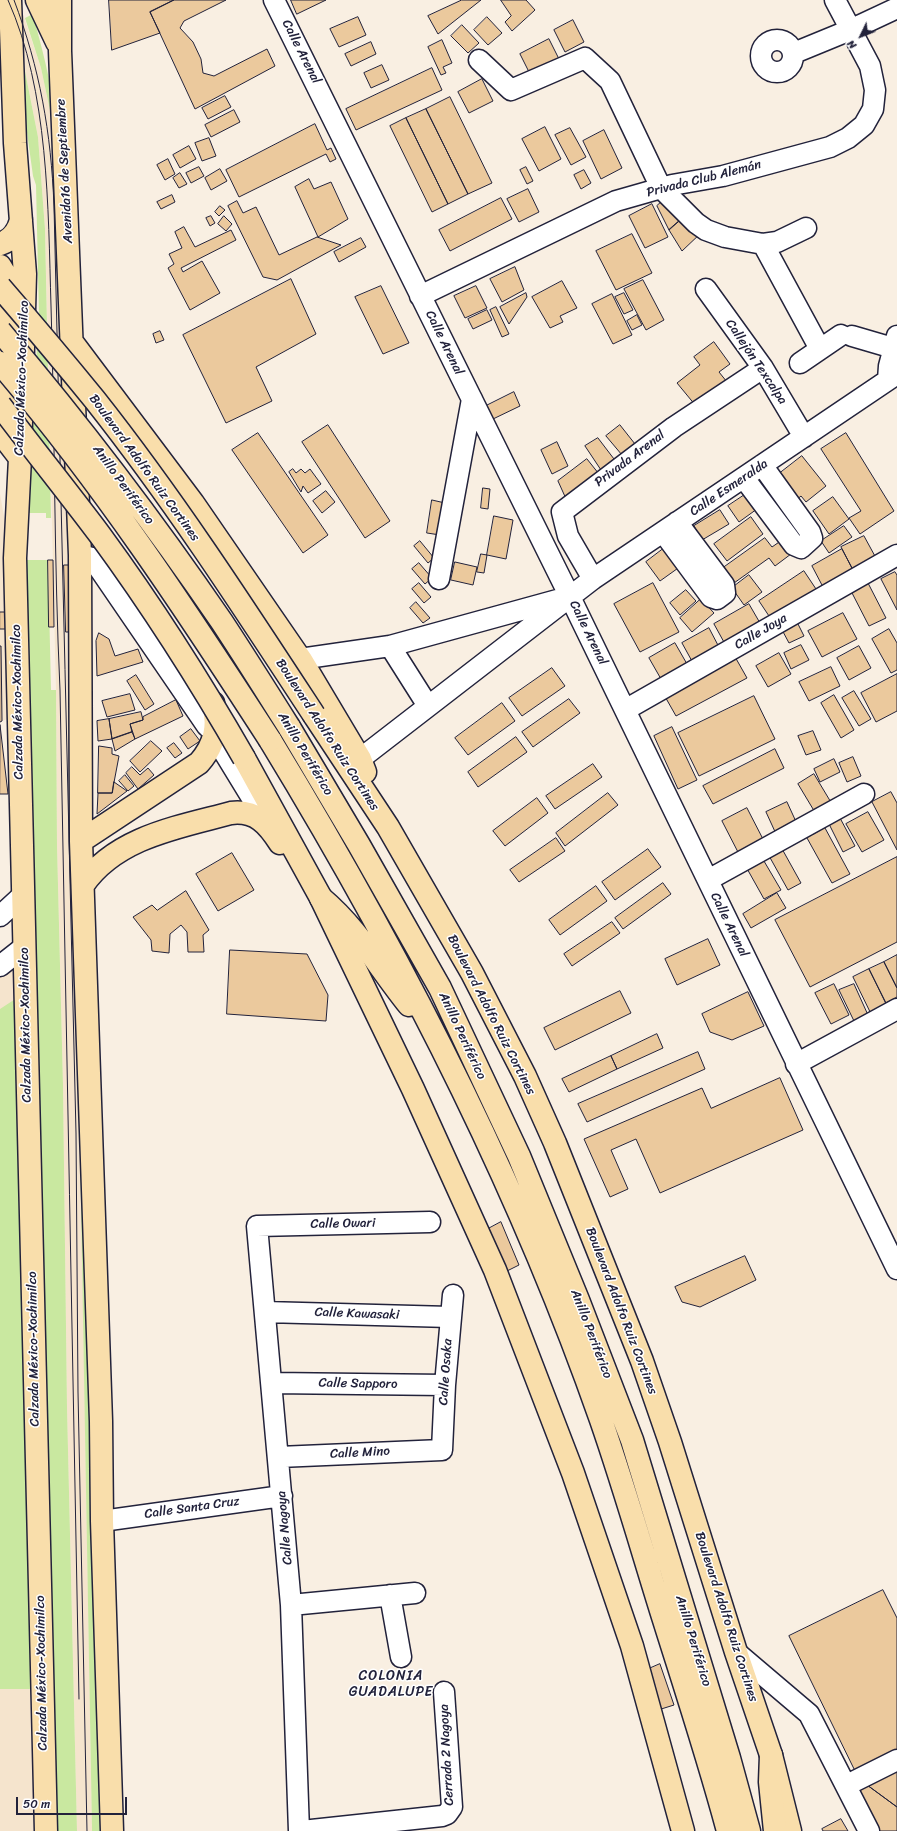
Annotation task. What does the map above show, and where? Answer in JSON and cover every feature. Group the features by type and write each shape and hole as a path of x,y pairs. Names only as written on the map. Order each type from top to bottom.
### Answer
{"main road":[{"name":"Calzada México-Xochimilco","path":"10,0 15,143 25,274 20,458 15,558 46,1831"},
{"path":"37,0 50,24 60,51"},
{"name":"Avenida16 de Septiembre","path":"60,0 60,51 72,342"},
{"path":"0,116 6,124 15,143"},
{"path":"0,244 11,239 16,234 21,220"},
{"path":"0,266 6,276 6,285 0,399"},
{"name":"Boulevard Adolfo Ruiz Cortines","path":"0,287 95,401 148,470 243,606 388,827 472,973 524,1076 555,1142 642,1360 670,1442 736,1652 771,1755 790,1831"},
{"name":"Anillo Periférico","path":"0,331 56,397 126,487 222,622 289,727 355,838 440,988 519,1156 578,1300 632,1440 729,1758 748,1831"},
{"path":"72,342 80,555 81,841 101,1414 102,1521 112,1831"},
{"path":"72,342 192,504 301,660 360,759 388,827"},
{"name":"Anillo Periférico","path":"0,363 34,403 121,518 206,642 270,740 346,868 433,1030 510,1192 602,1421 697,1724 728,1831"},
{"path":"0,405 100,535 161,623 213,703 310,875 413,1089 498,1277 574,1473 632,1646 683,1831"},
{"path":"0,432 20,458"},
{"path":"81,841 192,768 205,756 213,741 216,722 213,703"},
{"path":"83,885 97,868 112,856 138,841 154,834 237,812 257,816 269,826 283,847 310,875"},
{"path":"321,898 350,926 392,983 433,1030"},
{"path":"771,1755 770,1782 775,1831"}],"street":[{"name":"Calle Arenal","path":"274,0 570,597 796,1064 890,1234 897,1269"},
{"name":"Privada Club Alemán","path":"420,296 616,201 661,188 723,176 830,147 848,138 864,125 873,109 875,90 870,66 835,0"},
{"path":"794,53 850,30 897,8"},
{"path":"479,60 512,90 585,58 610,82 661,188 696,223 706,230 725,237 763,244 777,242 806,228"},
{"path":"763,244 820,349 800,362"},
{"name":"Callejón Texcalpa","path":"706,289 763,368 804,437"},
{"name":"Calle Esmeralda","path":"360,759 593,579 892,377 895,342 847,335 820,349"},
{"name":"Privada Arenal","path":"593,579 568,536 562,512 674,427 763,368"},
{"path":"439,579 472,399"},
{"path":"744,478 794,545 801,548 812,538 810,532 762,465"},
{"path":"80,555 92,558 207,726"},
{"name":"Calle Joya","path":"625,710 897,555"},
{"name":"Calle Esmeralda","path":"279,662 390,646 570,597"},
{"path":"390,646 428,706"},
{"path":"222,749 269,826"},
{"path":"708,880 864,794"},
{"path":"0,916 23,895"},
{"path":"0,966 24,947"},
{"path":"796,1064 897,1010"},
{"name":"Calle Owari","path":"257,1226 430,1222"},
{"name":"Calle Nagoya","path":"257,1226 292,1606 299,1831"},
{"name":"Calle Osaka","path":"442,1450 445,1385 453,1295"},
{"name":"Calle Kawasaki","path":"265,1312 450,1317"},
{"name":"Calle Sapporo","path":"272,1383 445,1385"},
{"name":"Calle Mino","path":"279,1457 442,1450"},
{"name":"Calle Santa Cruz","path":"102,1521 282,1496"},
{"path":"292,1606 415,1593"},
{"path":"390,1595 400,1657"},
{"path":"736,1652 809,1714 847,1785 869,1831"},
{"name":"Cerrada 2 Nagoya","path":"302,1831 442,1816 451,1811 452,1807 444,1692"},
{"path":"847,1785 897,1760"}],"shaded area":[{"path":"20,5 41,68 51,115 55,145 68,520 69,565 64,565 68,687 73,687 73,710 68,710 68,716 73,717 92,1831 77,1831 67,1407 63,1085 57,845 56,690 45,229 38,137 22,56"},
{"path":"0,494 7,533 18,717 0,721"},
{"path":"24,947 46,1831 0,1831 0,966"}],"green space":[{"path":"33,14 51,89 53,114 51,115 41,68 25,18"},
{"path":"22,56 38,137 45,229 51,518 46,518 46,513 27,513 39,315 36,185 33,176 22,96"},
{"path":"23,560 48,560 51,690 56,690 57,845 63,1085 67,1407 77,1831 54,1831"},
{"path":"81,949 102,1831 92,1831 78,1035"},
{"path":"23,994 32,1689 0,1689 0,1009"}],"building":[{"path":"109,0 174,0 150,12 160,33 112,50"},
{"path":"174,0 226,0 184,21 180,28 193,42 201,59 203,73 214,76 267,49 275,66 195,109 150,12"},
{"path":"291,0 326,0 297,14"},
{"path":"462,0 481,0 438,34 428,16"},
{"path":"501,0 526,0 535,10 512,31 505,22 511,16"},
{"path":"358,17 366,35 339,47 330,29"},
{"path":"487,17 502,33 488,45 474,30"},
{"path":"573,20 584,42 565,52 554,30"},
{"path":"462,25 479,43 468,53 451,36"},
{"path":"549,39 560,61 531,76 520,54"},
{"path":"442,40 452,63 443,67 446,73 441,75 428,47"},
{"path":"371,42 376,54 351,66 345,54"},
{"path":"382,65 389,80 371,88 364,73"},
{"path":"432,68 442,90 356,130 346,109"},
{"path":"482,79 493,101 469,113 458,92"},
{"path":"225,96 231,107 208,119 202,108"},
{"path":"450,97 492,183 468,194 426,109"},
{"path":"426,109 468,194 448,204 406,118"},
{"path":"234,110 240,122 211,137 205,125"},
{"path":"406,118 448,204 432,212 390,126"},
{"path":"315,124 327,150 331,148 336,159 330,162 326,154 239,197 226,170"},
{"path":"545,127 561,159 539,171 522,139"},
{"path":"570,128 586,157 571,165 555,135"},
{"path":"604,130 622,168 601,179 583,141"},
{"path":"209,138 216,156 202,161 195,143"},
{"path":"189,146 196,159 180,168 173,155"},
{"path":"168,159 175,174 165,180 157,165"},
{"path":"199,167 204,176 191,183 186,173"},
{"path":"526,167 533,181 527,184 520,170"},
{"path":"220,169 227,181 211,190 205,178"},
{"path":"584,170 591,183 581,189 574,175"},
{"path":"180,173 187,184 179,188 173,178"},
{"path":"309,179 314,189 331,182 348,219 318,237 295,187"},
{"path":"528,189 539,212 519,222 507,199"},
{"path":"172,195 175,202 161,209 157,202"},
{"path":"668,196 686,215 669,230 657,206"},
{"path":"501,198 512,219 450,251 439,230"},
{"path":"237,201 243,213 256,207 279,255 317,237 341,245 277,280 263,277 228,206"},
{"path":"652,204 668,237 645,248 629,216"},
{"path":"220,206 225,210 219,216 215,212"},
{"path":"686,215 702,232 682,251 669,230"},
{"path":"211,216 215,223 210,226 206,218"},
{"path":"224,216 232,224 226,231 218,224"},
{"path":"184,227 195,247 231,230 236,240 181,268 183,272 202,261 220,293 190,310 168,268 174,264 169,254 182,248 175,232"},
{"path":"632,234 652,273 616,290 596,251"},
{"path":"361,238 366,247 339,262 334,252"},
{"path":"515,267 524,290 502,302 490,279"},
{"path":"291,279 316,334 256,367 272,401 226,423 183,335"},
{"path":"643,280 664,320 646,330 624,289"},
{"path":"562,281 577,308 560,316 563,322 550,328 532,297"},
{"path":"381,286 409,343 383,354 355,297"},
{"path":"476,286 487,308 465,318 454,296"},
{"path":"526,293 527,297 509,324 500,307"},
{"path":"624,293 633,310 624,314 615,297"},
{"path":"612,294 632,335 613,344 592,304"},
{"path":"496,307 509,334 502,337 490,310"},
{"path":"487,310 492,320 473,329 468,319"},
{"path":"637,315 642,325 632,330 627,321"},
{"path":"160,331 164,340 156,343 153,334"},
{"path":"714,342 730,364 719,372 727,382 696,406 677,383 700,365 694,357"},
{"path":"514,392 520,406 493,419 486,406"},
{"path":"328,425 390,521 365,538 302,442"},
{"path":"620,425 635,444 622,455 606,436"},
{"path":"258,433 328,535 303,553 232,450"},
{"path":"846,433 894,511 860,534 849,518 861,511 821,449"},
{"path":"598,438 614,459 601,470 585,446"},
{"path":"557,442 568,466 552,474 541,450"},
{"path":"802,456 826,486 806,502 801,496 795,501 775,477"},
{"path":"587,459 599,474 567,501 558,481"},
{"path":"293,469 296,473 301,469 305,473 310,469 321,484 308,493 303,486 301,492 289,472"},
{"path":"483,488 490,489 488,509 481,508"},
{"path":"326,491 335,502 322,513 313,501"},
{"path":"746,494 757,509 739,522 728,506"},
{"path":"833,497 849,519 829,534 813,511"},
{"path":"432,500 445,503 440,535 427,533"},
{"path":"720,510 729,524 702,540 694,526"},
{"path":"494,516 513,520 506,559 487,555"},
{"path":"751,517 763,534 727,561 714,544"},
{"path":"844,526 852,537 829,553 821,541"},
{"path":"864,536 876,558 853,570 841,547"},
{"path":"765,538 772,547 782,540 791,554 775,566 769,558 734,583 723,568"},
{"path":"420,541 434,558 428,563 414,546"},
{"path":"667,546 681,566 660,581 646,562"},
{"path":"842,549 853,570 823,587 812,566"},
{"path":"481,554 487,555 484,573 477,572"},
{"path":"48,560 53,560 54,627 49,627"},
{"path":"455,562 477,567 473,585 451,580"},
{"path":"419,563 432,578 425,584 412,569"},
{"path":"64,565 69,565 71,632 66,632"},
{"path":"804,571 816,589 771,619 759,601"},
{"path":"895,572 897,575 897,610 881,579"},
{"path":"749,575 762,592 744,605 732,588"},
{"path":"419,583 431,597 424,603 412,589"},
{"path":"653,583 679,632 640,652 614,604"},
{"path":"868,583 886,618 869,626 851,591"},
{"path":"686,590 696,601 680,615 670,603"},
{"path":"701,599 714,613 692,632 680,618"},
{"path":"416,602 430,618 423,623 410,608"},
{"path":"749,604 760,623 725,644 714,624"},
{"path":"0,612 10,612 11,629 0,629"},
{"path":"843,613 857,639 822,657 808,631"},
{"path":"796,620 804,636 789,643 781,628"},
{"path":"709,628 720,649 693,663 682,643"},
{"path":"889,629 897,643 897,670 891,673 872,639"},
{"path":"99,633 109,639 115,656 138,649 143,662 97,676 96,641"},
{"path":"675,643 687,664 661,679 649,658"},
{"path":"801,645 809,660 791,669 784,653"},
{"path":"0,646 2,721 0,722"},
{"path":"859,646 871,668 849,680 837,658"},
{"path":"779,653 791,674 768,687 756,666"},
{"path":"734,655 747,678 676,716 663,693"},
{"path":"831,667 840,686 809,701 799,682"},
{"path":"552,668 565,686 522,716 509,698"},
{"path":"897,674 897,711 876,722 861,693"},
{"path":"136,675 154,704 145,710 127,681"},
{"path":"854,691 871,719 859,726 842,698"},
{"path":"130,694 135,710 107,717 102,701"},
{"path":"834,695 854,730 841,738 821,703"},
{"path":"754,696 775,739 699,776 678,733"},
{"path":"569,699 580,713 533,747 522,732"},
{"path":"176,700 183,716 135,739 130,724 143,720 143,717"},
{"path":"502,703 515,721 468,755 455,738"},
{"path":"141,712 143,720 130,724 132,732 112,739 109,719"},
{"path":"109,719 112,739 98,741 97,721"},
{"path":"0,725 8,794 0,794"},
{"path":"672,727 697,780 678,789 654,736"},
{"path":"191,729 200,741 188,749 180,737"},
{"path":"813,731 821,750 806,755 798,736"},
{"path":"132,732 135,739 115,751 112,739"},
{"path":"516,737 527,752 478,787 468,772"},
{"path":"151,741 162,751 140,772 130,761"},
{"path":"174,743 182,753 175,758 167,748"},
{"path":"99,746 112,748 112,754 119,756 112,793 98,793"},
{"path":"775,749 784,768 713,804 703,786"},
{"path":"853,757 861,776 847,782 839,763"},
{"path":"834,759 840,772 820,782 814,769"},
{"path":"593,764 602,777 555,809 546,796"},
{"path":"132,767 140,775 148,768 154,775 138,789 126,773"},
{"path":"814,774 832,804 816,814 798,784"},
{"path":"125,775 134,786 128,791 119,781"},
{"path":"114,782 127,791 97,814 98,793 112,793"},
{"path":"891,792 897,803 897,850 872,802"},
{"path":"608,793 618,805 565,846 556,833"},
{"path":"537,798 548,813 505,846 493,831"},
{"path":"787,802 798,826 777,836 766,812"},
{"path":"747,808 765,843 740,856 722,821"},
{"path":"868,812 884,840 862,852 846,824"},
{"path":"840,818 855,846 843,852 829,824"},
{"path":"825,828 850,874 832,883 807,838"},
{"path":"556,838 565,851 519,882 510,870"},
{"path":"781,847 801,883 788,890 768,854"},
{"path":"648,849 661,867 615,900 602,882"},
{"path":"232,853 254,890 218,911 196,874"},
{"path":"761,856 781,890 764,899 745,865"},
{"path":"897,857 897,942 810,987 775,920"},
{"path":"663,883 671,894 623,929 615,918"},
{"path":"596,886 607,901 560,935 549,920"},
{"path":"186,891 209,930 203,935 204,952 188,952 187,932 181,925 170,934 169,953 152,951 151,940 133,917 152,905 157,910"},
{"path":"777,893 786,908 751,928 743,914"},
{"path":"612,922 620,933 572,966 564,954"},
{"path":"708,939 720,965 677,985 665,959"},
{"path":"230,950 307,954 328,995 326,1021 227,1014"},
{"path":"897,955 897,988 884,962"},
{"path":"884,962 897,988 897,997 886,1003 869,969"},
{"path":"869,969 890,1012 874,1020 853,977"},
{"path":"834,984 849,1015 831,1024 815,993"},
{"path":"854,984 868,1015 854,1021 839,990"},
{"path":"620,991 631,1013 555,1050 544,1028"},
{"path":"748,992 764,1026 732,1040 710,1032 702,1014"},
{"path":"657,1034 663,1048 617,1069 611,1056"},
{"path":"698,1052 705,1069 587,1122 578,1104"},
{"path":"611,1056 617,1069 569,1092 562,1079"},
{"path":"780,1078 803,1130 660,1193 636,1139 611,1150 628,1189 610,1197 584,1139 702,1088 711,1108"},
{"path":"501,1222 519,1265 507,1271 488,1229"},
{"path":"745,1256 756,1280 700,1307 682,1302 675,1287"},
{"path":"883,1590 897,1618 897,1754 856,1773 789,1636"},
{"path":"660,1664 674,1705 658,1710 644,1671"},
{"path":"897,1767 897,1807 863,1782"},
{"path":"863,1782 897,1807 897,1831 874,1831 852,1788"},
{"path":"841,1819 848,1831 823,1831 822,1829"}],"tram line":[{"path":"8,0 32,73 39,111 44,150 49,229 60,690 79,1699"},
{"path":"14,0 31,51 43,101 50,152 54,206 76,1133 78,1392 87,1831"}],"district":[{"name":"COLONIA GUADALUPE","path":"391,1684"}]}
